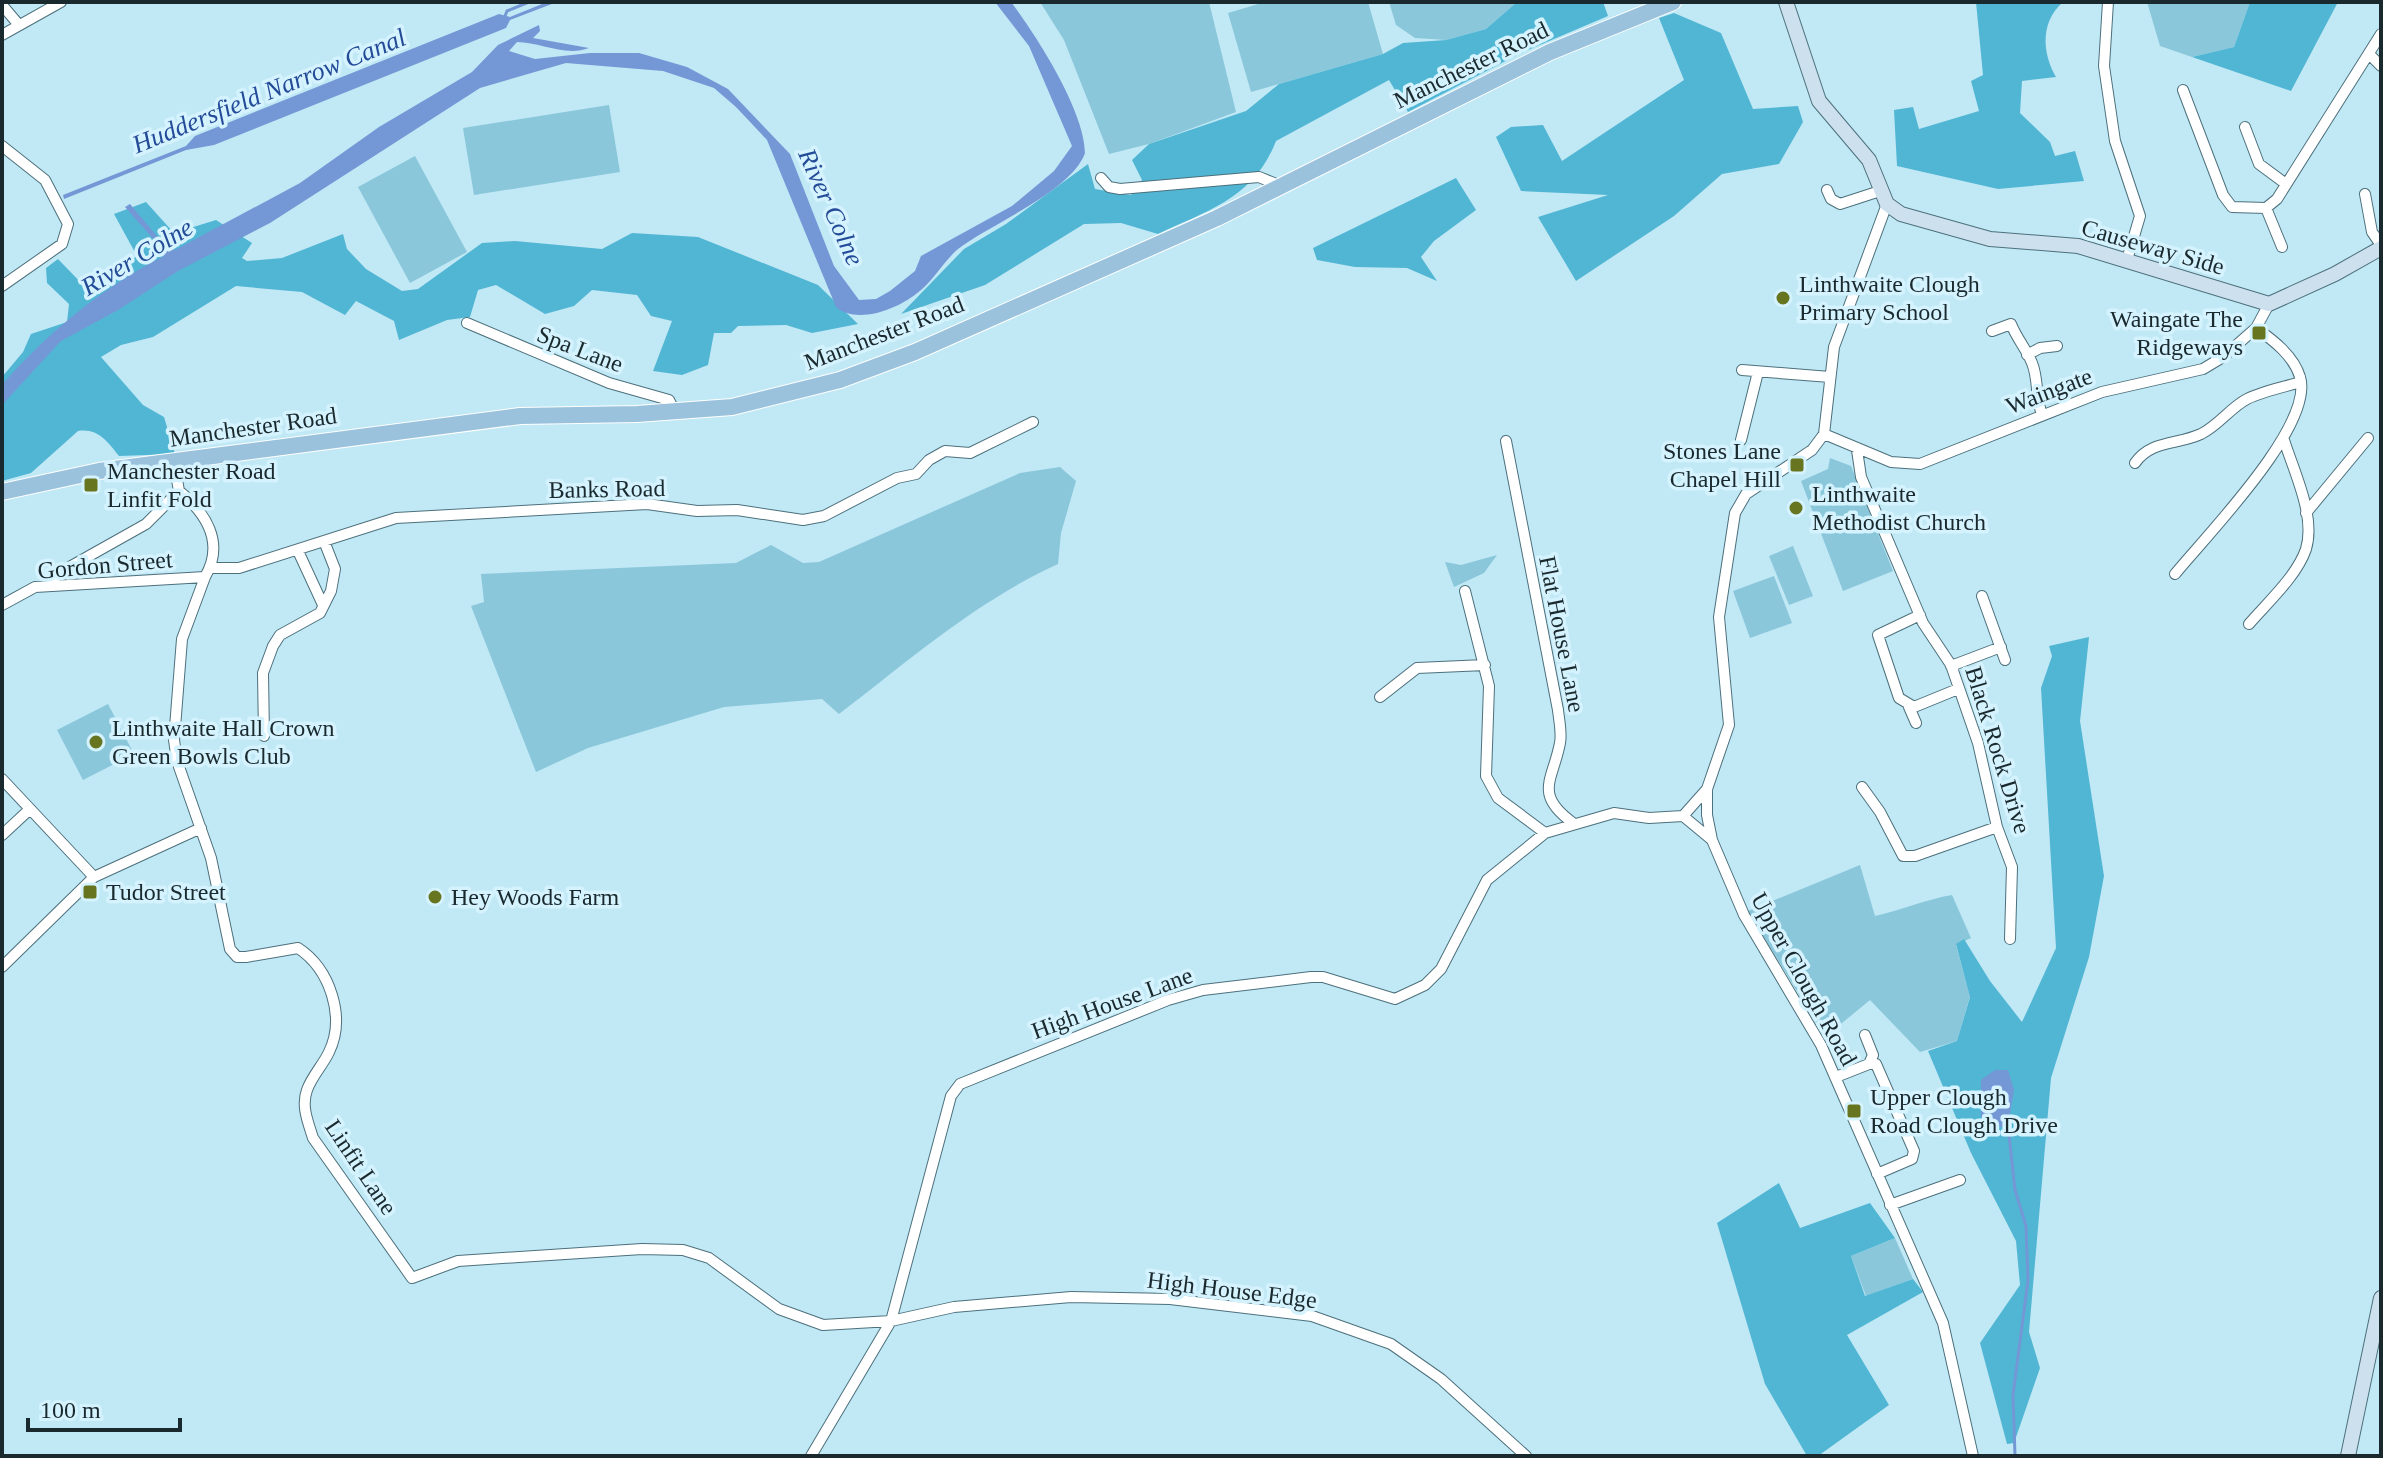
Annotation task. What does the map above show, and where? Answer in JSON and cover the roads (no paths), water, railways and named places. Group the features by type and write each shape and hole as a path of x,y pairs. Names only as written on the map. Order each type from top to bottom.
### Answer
{"main road":[{"name":"Manchester Road","path":"2,492 99,471 520,416 675,412 732,407 840,380 915,352 1281,186 1550,52 1673,2"}],"street":[{"path":"2,35 61,2"},
{"path":"1712,840 1683,816 1707,789 1729,725 1719,617 1735,513 1746,494 1812,450 1824,434 1834,347 1883,197 1869,160 1819,101 1786,2"},
{"path":"2108,2 2104,66 2115,141 2140,216 2127,260"},
{"path":"2,5 19,25"},
{"path":"2266,208 2286,184 2381,34"},
{"path":"2369,54 2381,66"},
{"path":"2183,90 2223,195 2232,207 2266,208"},
{"path":"2245,127 2259,164 2286,184"},
{"path":"2,146 45,180 68,224 62,244 2,286"},
{"path":"1101,178 1109,187 1120,189 1259,177 1281,186"},
{"path":"1827,190 1831,199 1840,204 1883,197"},
{"path":"2269,304 2335,274 2381,246 2372,232 2365,194"},
{"name":"Causeway Side","path":"1883,197 1901,214 1977,237 2078,246 2269,304"},
{"path":"2266,208 2282,247"},
{"name":"Waingate","path":"1824,434 1857,450 1906,465 1920,464 2102,392 2203,369 2223,357 2256,328 2269,304"},
{"path":"1992,331 2017,321 2032,363 2036,401 2042,414"},
{"name":"Spa Lane","path":"467,323 609,383 669,400 675,412"},
{"path":"2175,574 2284,440 2302,401 2301,382 2292,360 2256,328"},
{"path":"2027,355 2040,348 2057,346"},
{"path":"1742,370 1830,377"},
{"path":"1741,440 1758,372"},
{"path":"2135,463 2143,451 2157,444 2172,445 2202,433 2246,399 2301,382"},
{"name":"Banks Road","path":"208,572 239,568 396,518 609,506 737,510 803,520 824,516 897,478 916,474 929,460 945,451 970,453 1033,422"},
{"path":"2306,513 2368,438"},
{"path":"2249,624 2300,562 2308,536 2306,513 2284,440"},
{"name":"Flat House Lane","path":"1506,441 1558,710 1560,742 1550,769 1549,792 1556,811 1573,823"},
{"name":"Black Rock Drive","path":"1857,450 1861,477 1920,615 1951,666 1978,743 1997,827 2012,867 2010,939"},
{"path":"174,463 179,491 194,502 208,523 214,544 208,572"},
{"path":"51,586 57,574 146,524 179,491"},
{"path":"264,736 263,673 273,646 280,635 320,613 335,577 324,541"},
{"path":"298,551 323,605"},
{"name":"Gordon Street","path":"2,605 35,587 208,572"},
{"name":"Linfit Lane","path":"208,572 182,639 174,740 177,761 201,828 230,949 237,957 246,957 298,948 311,957 329,988 338,1011 331,1049 307,1090 304,1112 313,1138 412,1278 458,1261 642,1249 683,1250 709,1258 779,1309 823,1325 891,1321"},
{"path":"1465,591 1489,686 1486,776 1498,798 1545,833"},
{"path":"1982,596 2005,660"},
{"path":"1916,723 1909,707 1899,698 1878,635 1920,615"},
{"path":"1951,666 2001,647"},
{"path":"1380,697 1417,668 1485,665"},
{"path":"1909,707 1958,689"},
{"path":"2,779 94,877"},
{"path":"1862,787 1880,812 1903,856 1915,856 1997,827"},
{"name":"Upper Clough Road","path":"1707,789 1707,815 1712,840 1744,915 1814,1032 1836,1077 1943,1323 1973,1456"},
{"path":"2,835 30,809"},
{"name":"High House Lane","path":"891,1321 951,1096 960,1084 1168,1000 1203,990 1323,977 1395,999 1425,985 1441,969 1487,880 1545,833 1614,813 1649,818 1683,816"},
{"path":"2,967 94,877 201,828"},
{"path":"1865,1035 1873,1055 1869,1064"},
{"path":"1836,1077 1876,1064 1914,1151 1912,1159 1877,1174"},
{"path":"1890,1205 1960,1180"},
{"name":"High House Edge","path":"891,1321 954,1307 1071,1297 1170,1299 1312,1316 1391,1344 1441,1379 1526,1456"},
{"path":"2348,1456 2381,1298"},
{"path":"811,1456 891,1321"}],"waterway":[{"path":"505,16 507,11 529,2"},
{"path":"2008,1126 2015,1190 2026,1226 2028,1280 2013,1395 2015,1456"}],"place":[{"name":"Linthwaite Clough Primary School","path":"1783,298"},
{"name":"Waingate The Ridgeways","path":"2259,333"},
{"name":"Stones Lane Chapel Hill","path":"1797,465"},
{"name":"Manchester Road Linfit Fold","path":"91,485"},
{"name":"Linthwaite Methodist Church","path":"1796,508"},
{"name":"Linthwaite Hall Crown Green Bowls Club","path":"96,742"},
{"name":"Tudor Street","path":"90,892"},
{"name":"Hey Woods Farm","path":"435,897"},
{"name":"Upper Clough Road Clough Drive","path":"1854,1111"}],"water label":[{"name":"Huddersfield Narrow Canal","path":"269,91"},
{"name":"River Colne","path":"831,207"},
{"name":"River Colne","path":"137,257"}]}
